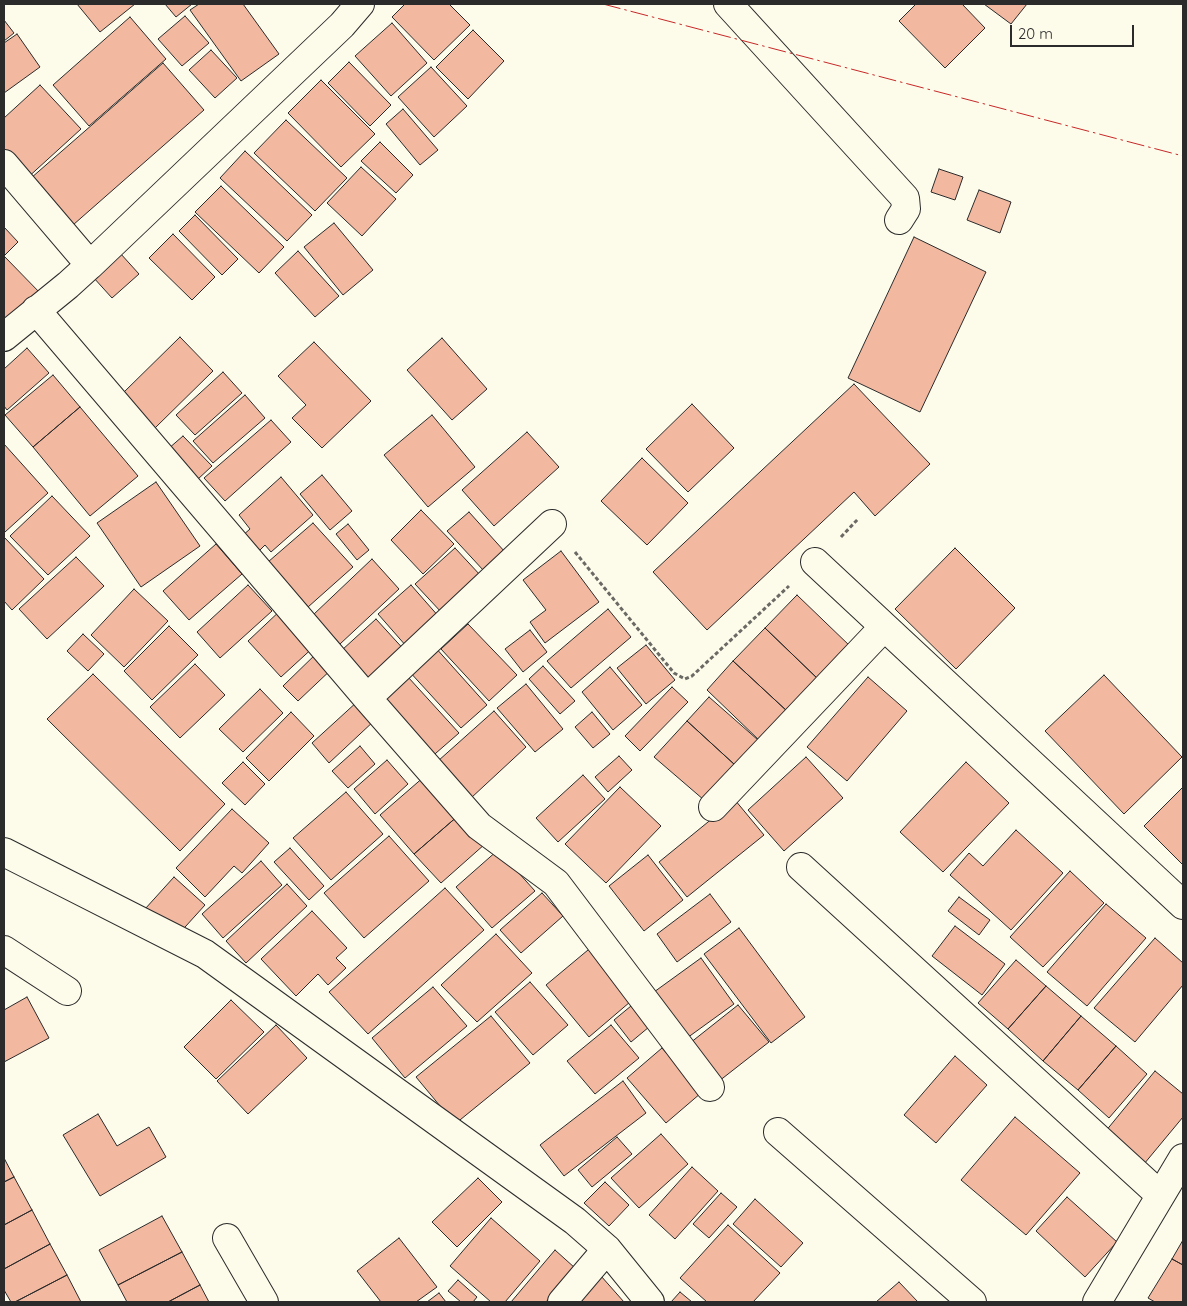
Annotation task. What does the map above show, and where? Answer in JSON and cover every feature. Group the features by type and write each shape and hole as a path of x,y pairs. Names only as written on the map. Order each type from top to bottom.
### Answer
{"street":[{"path":"4,336 68,285 342,25 360,4"},
{"path":"728,4 905,198 906,209 899,220"},
{"path":"4,164 90,264"},
{"path":"36,310 367,698 479,826 556,883 710,1087"},
{"path":"367,698 552,524"},
{"path":"815,562 1183,905"},
{"path":"713,807 884,627"},
{"path":"4,852 205,954 575,1221 607,1249 650,1302"},
{"path":"801,867 1160,1195"},
{"path":"4,950 67,991"},
{"path":"778,1132 972,1302"},
{"path":"1097,1302 1183,1158"},
{"path":"227,1238 264,1302"},
{"path":"562,1302 607,1249"}],"path":[{"path":"552,524 674,673 685,679 692,676 815,562"}],"building":[{"path":"77,4 135,4 100,32"},
{"path":"165,4 192,4 176,17"},
{"path":"199,4 243,4 279,54 241,81 190,10"},
{"path":"405,4 449,4 470,25 434,60 392,17"},
{"path":"916,4 962,4 985,28 945,68 899,21"},
{"path":"984,4 1027,4 1011,24"},
{"path":"185,16 209,43 182,66 158,39"},
{"path":"130,17 166,59 89,126 53,85"},
{"path":"4,20 14,33 4,41"},
{"path":"392,23 427,63 391,96 355,56"},
{"path":"473,30 504,61 468,99 436,67"},
{"path":"17,34 40,67 4,93 4,43"},
{"path":"211,50 237,78 215,98 189,70"},
{"path":"349,62 391,105 370,126 328,83"},
{"path":"163,63 204,110 65,232 23,185"},
{"path":"431,67 467,106 434,137 398,97"},
{"path":"321,80 375,134 341,167 288,113"},
{"path":"40,85 81,129 25,180 4,156 4,118"},
{"path":"403,109 438,150 420,165 386,124"},
{"path":"286,120 347,178 315,211 254,153"},
{"path":"380,142 413,175 396,193 361,161"},
{"path":"245,151 312,215 287,241 220,178"},
{"path":"361,167 396,199 362,236 327,203"},
{"path":"939,169 963,177 955,200 931,192"},
{"path":"221,186 284,247 259,273 195,212"},
{"path":"979,190 1011,202 1000,233 967,220"},
{"path":"195,215 238,259 222,275 179,231"},
{"path":"334,223 373,270 343,295 304,247"},
{"path":"4,227 18,242 4,256"},
{"path":"173,234 215,277 192,300 149,258"},
{"path":"914,237 986,272 920,412 848,378"},
{"path":"298,251 339,296 315,317 275,273"},
{"path":"120,253 139,274 112,298 93,277"},
{"path":"4,256 43,296 4,334"},
{"path":"180,337 213,371 155,428 122,394"},
{"path":"442,338 487,389 452,420 407,370"},
{"path":"314,342 371,401 322,448 292,418 306,405 278,376"},
{"path":"27,348 49,373 7,410 4,406 4,369"},
{"path":"223,372 242,393 195,435 176,415"},
{"path":"53,375 80,407 33,447 5,415"},
{"path":"854,384 930,464 875,516 854,492 707,630 653,572"},
{"path":"245,395 265,418 213,463 193,441"},
{"path":"692,404 734,448 688,492 646,449"},
{"path":"80,407 138,476 90,516 33,447"},
{"path":"432,415 475,467 428,507 384,455"},
{"path":"271,420 291,442 225,501 204,478"},
{"path":"527,432 559,467 494,526 462,490"},
{"path":"183,436 212,466 197,480 168,449"},
{"path":"4,444 48,493 5,532 4,530"},
{"path":"642,458 688,503 647,545 601,501"},
{"path":"322,475 352,511 330,530 300,494"},
{"path":"281,477 313,515 271,552 265,545 257,553 242,536 250,529 239,515"},
{"path":"156,482 200,546 141,587 97,523"},
{"path":"52,496 90,536 48,575 10,536"},
{"path":"421,510 454,544 423,574 391,540"},
{"path":"469,512 505,552 484,571 447,531"},
{"path":"313,523 353,567 308,607 297,594 291,599 275,581 281,576 268,562"},
{"path":"348,524 369,550 357,560 336,534"},
{"path":"4,537 44,579 12,610 4,601"},
{"path":"216,544 242,574 189,620 163,591"},
{"path":"455,548 481,576 442,613 415,584"},
{"path":"955,548 1015,608 956,669 895,609"},
{"path":"561,551 599,602 545,643 530,622 546,610 523,580"},
{"path":"76,557 104,586 47,639 19,609"},
{"path":"372,559 399,589 340,644 313,615"},
{"path":"248,585 272,611 220,658 197,632"},
{"path":"411,585 440,618 407,647 378,614"},
{"path":"134,589 168,621 124,667 91,635"},
{"path":"797,595 851,647 819,680 765,628"},
{"path":"283,608 317,644 281,677 248,641"},
{"path":"608,609 631,637 571,688 547,661"},
{"path":"376,619 407,653 373,684 342,650"},
{"path":"468,624 517,675 489,701 441,649"},
{"path":"169,626 198,655 152,700 124,671"},
{"path":"765,628 819,680 788,712 733,661"},
{"path":"530,630 547,652 523,672 505,649"},
{"path":"83,634 104,654 88,671 67,651"},
{"path":"646,645 675,680 646,704 617,668"},
{"path":"434,646 487,705 461,728 408,670"},
{"path":"320,650 335,666 298,701 283,686"},
{"path":"733,661 788,712 761,742 707,690"},
{"path":"195,664 225,695 180,738 150,707"},
{"path":"543,666 575,701 560,714 529,679"},
{"path":"610,667 642,705 613,730 582,692"},
{"path":"93,674 225,804 180,851 47,719"},
{"path":"1104,675 1182,757 1124,814 1045,731"},
{"path":"408,677 459,733 428,760 378,704"},
{"path":"868,677 907,711 847,781 807,747"},
{"path":"526,684 563,729 535,752 497,708"},
{"path":"672,687 688,702 640,751 625,736"},
{"path":"260,689 283,713 243,752 219,729"},
{"path":"709,697 758,740 735,765 687,721"},
{"path":"358,701 375,720 329,763 312,743"},
{"path":"494,711 526,747 471,798 438,761"},
{"path":"291,712 314,736 269,781 246,758"},
{"path":"592,712 610,734 593,748 575,727"},
{"path":"687,721 735,765 704,800 654,757"},
{"path":"360,746 375,764 348,788 332,771"},
{"path":"619,756 632,770 608,792 595,777"},
{"path":"806,757 843,798 784,851 748,810"},
{"path":"387,760 408,784 375,814 354,789"},
{"path":"243,762 265,784 245,805 222,783"},
{"path":"966,762 1009,803 943,872 900,832"},
{"path":"583,775 605,799 558,842 536,818"},
{"path":"425,776 459,815 414,854 380,815"},
{"path":"620,787 661,826 606,883 565,844"},
{"path":"1183,787 1183,865 1144,826"},
{"path":"346,792 383,834 331,880 293,838"},
{"path":"735,800 764,835 687,897 659,862"},
{"path":"232,809 269,843 242,873 234,866 205,897 176,868"},
{"path":"459,815 485,844 441,883 414,854"},
{"path":"1016,830 1063,873 1011,930 950,875 969,853 983,866"},
{"path":"389,836 429,881 364,938 324,893"},
{"path":"290,848 324,886 309,900 274,862"},
{"path":"498,850 535,891 492,928 456,887"},
{"path":"648,855 683,900 644,931 609,886"},
{"path":"261,861 282,885 223,938 202,914"},
{"path":"1070,871 1104,903 1043,967 1010,937"},
{"path":"174,877 205,905 176,937 145,909"},
{"path":"287,884 307,906 246,963 226,941"},
{"path":"445,888 484,930 368,1034 329,992"},
{"path":"542,893 563,916 521,953 500,930"},
{"path":"710,894 731,922 677,962 657,934"},
{"path":"959,897 990,920 979,935 948,911"},
{"path":"1106,904 1146,938 1087,1006 1047,972"},
{"path":"312,911 347,948 336,958 346,968 328,985 318,974 296,996 261,959"},
{"path":"955,926 1005,964 982,995 932,956"},
{"path":"739,928 805,1017 771,1043 704,954"},
{"path":"496,934 532,973 477,1022 441,985"},
{"path":"1155,938 1183,963 1183,985 1135,1042 1094,1008"},
{"path":"594,945 637,996 589,1037 546,985"},
{"path":"701,958 734,1004 687,1038 654,992"},
{"path":"1016,960 1046,986 1008,1029 978,1003"},
{"path":"530,982 568,1025 533,1055 495,1012"},
{"path":"1046,986 1081,1016 1043,1061 1008,1029"},
{"path":"433,987 467,1026 405,1078 372,1038"},
{"path":"27,997 49,1038 4,1062 4,1010"},
{"path":"231,1000 264,1032 216,1079 184,1047"},
{"path":"738,1005 769,1042 714,1085 685,1047"},
{"path":"631,1006 649,1027 631,1042 614,1020"},
{"path":"491,1016 530,1063 455,1124 416,1077"},
{"path":"1081,1016 1116,1046 1078,1090 1043,1061"},
{"path":"276,1025 307,1058 248,1114 217,1081"},
{"path":"611,1025 639,1058 595,1094 567,1061"},
{"path":"1116,1046 1147,1074 1109,1118 1078,1090"},
{"path":"662,1048 701,1093 666,1123 627,1078"},
{"path":"955,1056 987,1085 936,1143 904,1115"},
{"path":"1155,1071 1183,1094 1183,1117 1144,1164 1105,1132"},
{"path":"623,1081 646,1113 564,1176 540,1145"},
{"path":"98,1114 117,1146 149,1127 166,1157 100,1196 63,1135"},
{"path":"1015,1117 1080,1173 1026,1235 961,1180"},
{"path":"661,1134 688,1164 639,1208 611,1178"},
{"path":"617,1137 632,1154 592,1187 578,1170"},
{"path":"4,1158 14,1177 4,1182"},
{"path":"692,1167 718,1191 675,1239 649,1215"},
{"path":"14,1177 32,1210 4,1225 4,1182"},
{"path":"478,1178 502,1202 457,1247 432,1222"},
{"path":"605,1182 629,1205 609,1226 584,1203"},
{"path":"721,1193 737,1207 709,1238 693,1224"},
{"path":"1067,1197 1117,1242 1085,1277 1036,1231"},
{"path":"755,1199 803,1243 781,1267 733,1224"},
{"path":"32,1210 50,1244 4,1269 4,1225"},
{"path":"162,1216 182,1252 118,1285 99,1250"},
{"path":"491,1218 540,1261 505,1302 491,1302 450,1266"},
{"path":"728,1225 780,1273 753,1302 707,1302 680,1278"},
{"path":"399,1238 437,1287 416,1302 381,1302 357,1271"},
{"path":"1183,1240 1183,1265 1172,1259"},
{"path":"50,1244 67,1275 15,1302 11,1302 4,1290 4,1269"},
{"path":"555,1250 575,1268 546,1302 511,1302"},
{"path":"182,1252 200,1285 168,1302 127,1302 118,1285"},
{"path":"1172,1259 1183,1265 1183,1302 1155,1302 1148,1298"},
{"path":"67,1275 81,1302 15,1302"},
{"path":"601,1276 624,1302 571,1302"},
{"path":"458,1280 477,1297 473,1302 461,1302 448,1291"},
{"path":"899,1282 918,1302 876,1302"},
{"path":"200,1285 209,1302 168,1302"},
{"path":"680,1292 692,1302 671,1302"},
{"path":"439,1293 446,1302 427,1302"}],"power":[{"path":"603,4 1183,156"}]}
